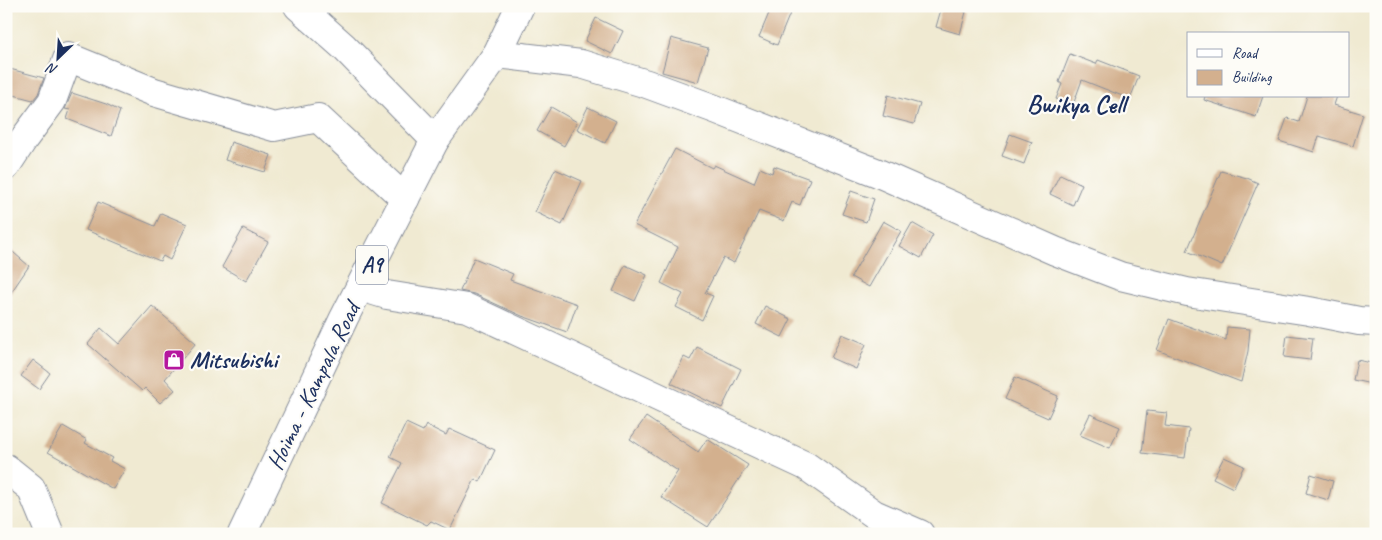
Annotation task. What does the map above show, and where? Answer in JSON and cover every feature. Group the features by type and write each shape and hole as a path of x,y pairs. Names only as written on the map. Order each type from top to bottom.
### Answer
{"street":[{"path":"298,6 344,47 435,140"},
{"name":"Hoima - Kampala Road","path":"242,534 344,318 435,140 497,54 520,6"},
{"path":"497,54 581,64 647,84 878,173 1055,251 1120,276 1187,292 1309,311 1359,321 1376,322"},
{"path":"6,166 52,101 68,57 154,92 274,127 318,118 405,199"},
{"path":"361,287 387,295 467,308 806,466 869,524 920,534"},
{"path":"6,468 31,488 50,534"}],"building":[{"path":"772,6 793,6 777,45 759,37"},
{"path":"942,6 951,6 966,12 960,34 936,27"},
{"path":"596,18 623,31 612,54 585,41"},
{"path":"671,38 708,48 698,82 662,72"},
{"path":"1070,54 1096,64 1098,60 1139,76 1130,99 1082,80 1073,105 1056,99 1062,84 1059,82"},
{"path":"6,68 44,78 38,94 33,100 6,93"},
{"path":"72,93 106,104 120,111 111,136 67,119 70,110 65,109"},
{"path":"888,95 920,104 914,124 883,116"},
{"path":"1204,98 1262,98 1256,117 1204,100"},
{"path":"1306,98 1336,98 1334,105 1363,114 1353,146 1319,136 1314,152 1279,141 1287,118 1299,122"},
{"path":"551,107 577,122 564,146 537,131"},
{"path":"588,107 616,121 605,143 577,129"},
{"path":"1010,134 1032,142 1024,164 1002,156"},
{"path":"231,142 271,155 265,172 225,160"},
{"path":"675,149 712,168 714,165 754,183 760,168 772,173 774,166 810,179 800,205 792,202 784,221 759,211 734,263 723,258 705,293 713,296 702,320 676,307 683,294 661,283 678,247 634,225"},
{"path":"555,169 582,181 562,225 535,212"},
{"path":"1221,171 1258,183 1222,266 1187,251"},
{"path":"1060,174 1082,184 1073,205 1050,194"},
{"path":"851,191 874,199 866,222 842,214"},
{"path":"98,202 155,226 161,213 187,224 170,260 163,256 160,261 86,230"},
{"path":"883,221 901,231 869,287 851,277"},
{"path":"912,223 933,235 921,258 899,246"},
{"path":"243,229 268,242 246,281 222,267"},
{"path":"6,246 29,266 6,300"},
{"path":"474,258 513,274 510,280 577,304 567,332 522,316 474,294 460,291"},
{"path":"625,265 647,275 635,301 613,291"},
{"path":"152,306 196,343 165,379 175,390 160,403 145,388 142,391 88,344 101,328 119,344"},
{"path":"765,306 791,319 782,337 756,324"},
{"path":"1169,319 1226,340 1227,327 1250,329 1248,351 1241,382 1157,350"},
{"path":"842,334 866,344 856,369 831,358"},
{"path":"1287,335 1313,338 1310,360 1284,357"},
{"path":"697,347 741,369 722,408 671,383 684,357 690,360"},
{"path":"33,360 50,373 39,389 21,376"},
{"path":"1357,360 1376,364 1376,385 1353,380"},
{"path":"1015,377 1058,396 1048,418 1005,399"},
{"path":"1147,411 1167,413 1165,426 1189,429 1185,458 1142,453"},
{"path":"1090,414 1120,427 1110,448 1080,435"},
{"path":"646,417 698,452 707,439 748,465 708,527 661,497 678,471 630,439"},
{"path":"406,423 423,431 426,425 446,435 449,429 495,450 480,482 475,479 450,530 431,521 427,525 382,503 402,463 390,457"},
{"path":"63,426 87,440 85,443 112,458 110,461 125,469 113,489 48,452"},
{"path":"1224,457 1244,466 1233,488 1213,478"},
{"path":"1311,474 1333,481 1328,500 1306,493"}],"place":[{"name":"Mitsubishi","path":"174,360"}],"district":[{"name":"Bwikya Cell","path":"1076,104"}]}
